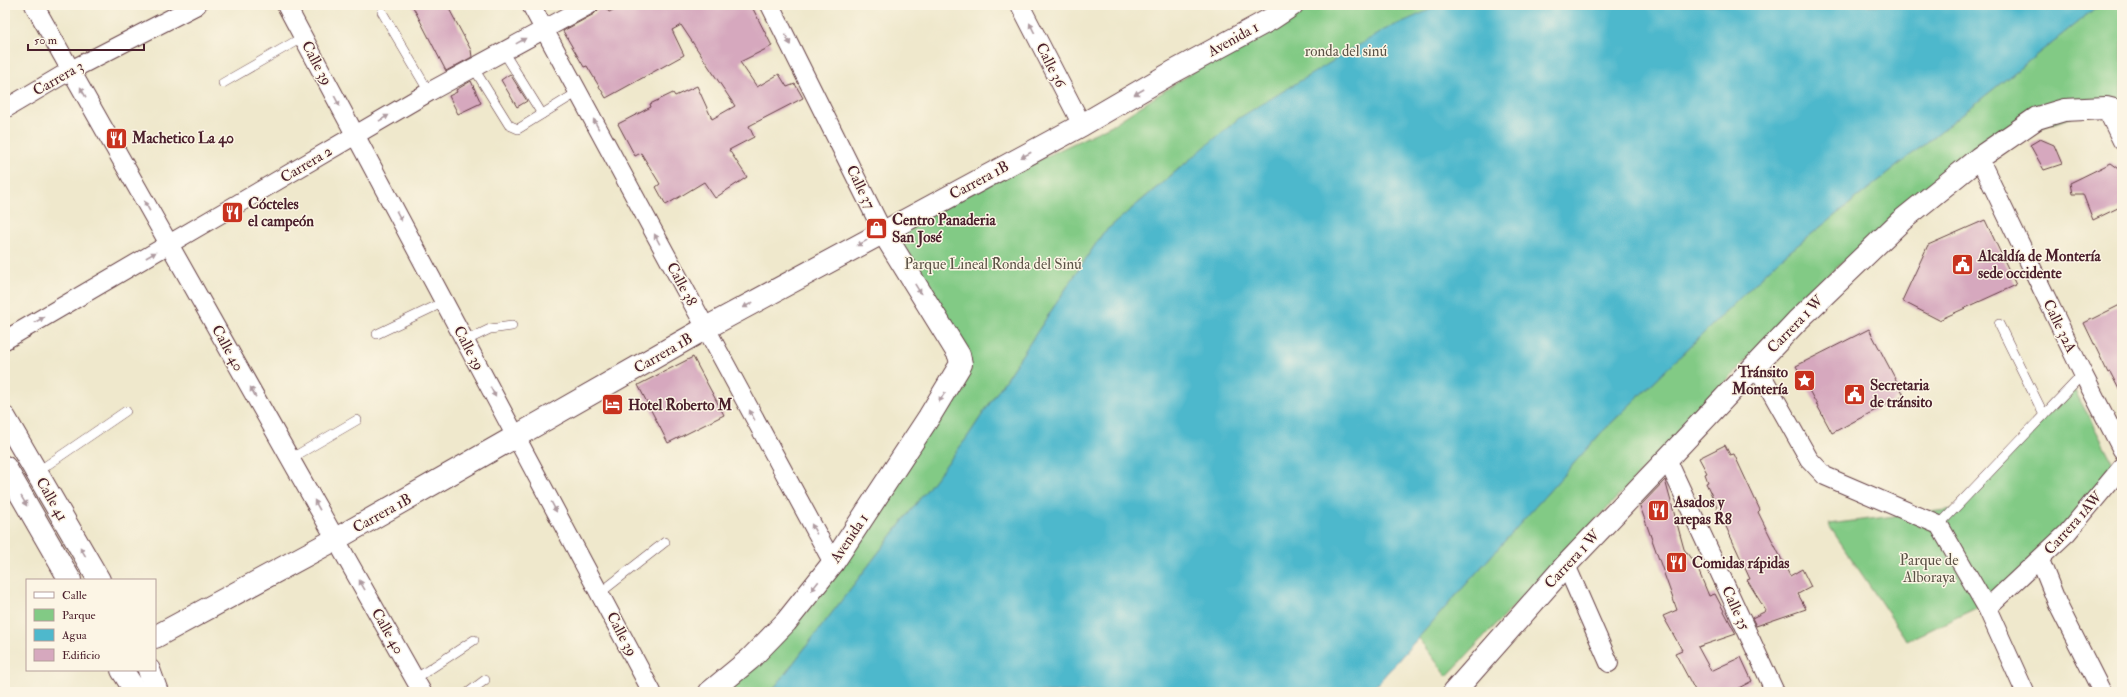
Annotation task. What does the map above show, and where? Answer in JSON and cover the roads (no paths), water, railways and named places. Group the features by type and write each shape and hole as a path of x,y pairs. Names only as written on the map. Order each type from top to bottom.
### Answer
{"street":[{"name":"Calle 40","path":"34,5 419,685"},
{"name":"Carrera 3","path":"5,109 71,70 197,5"},
{"name":"Calle 39","path":"286,5 652,692"},
{"name":"Calle 38","path":"532,5 833,563"},
{"name":"Carrera 2","path":"5,340 170,245 429,92 503,50 589,5"},
{"name":"Calle 37","path":"770,5 883,232 959,355 962,364"},
{"name":"Calle 36","path":"1020,5 1082,125"},
{"name":"Avenida 1","path":"1173,72 1271,19 1292,5"},
{"name":"Carrera 1B","path":"156,636 336,539 706,328 1082,125 1173,72"},
{"name":"Carrera 1 W","path":"1462,689 1566,565 1797,321 1895,226 1979,158 2037,118 2064,110 2114,110"},
{"path":"2114,110 2122,141"},
{"name":"Calle 32A","path":"1979,158 2083,374 2122,450"},
{"name":"Avenida 1","path":"710,692 750,659 786,622 833,563 962,364"},
{"path":"1756,365 1809,459 1825,476 1939,525 1987,608 2025,692"},
{"name":"Calle 41","path":"5,418 98,579"},
{"name":"Calle 35","path":"1667,460 1775,692"},
{"name":"Calle 41","path":"5,467 69,579"},
{"name":"Carrera 1AW","path":"1987,608 2040,560 2067,533 2122,467"},
{"path":"2040,560 2058,606 2102,692"},
{"path":"1566,565 1609,663"},
{"path":"149,671 156,692"}],"lane":[{"path":"382,12 429,92"},
{"path":"223,83 303,37"},
{"path":"503,50 542,114"},
{"path":"473,67 509,125 518,129 578,92"},
{"path":"377,334 444,302"},
{"path":"1999,324 2044,414"},
{"path":"465,340 490,329 512,326"},
{"path":"1939,525 2083,374"},
{"path":"37,472 126,411"},
{"path":"290,459 356,420"},
{"path":"600,592 665,542"},
{"path":"419,685 474,640"},
{"path":"468,692 485,680"}],"water":[{"path":"1441,5 2099,5 1779,260 1601,433 1370,692 771,692 966,439 1103,233 1239,118 1384,30"}],"place":[{"name":"Machetico La 40","path":"117,138"},
{"name":"Cócteles el campeón","path":"232,213"},
{"name":"Centro Panaderia San José","path":"877,229"},
{"name":"Alcaldía de Montería sede occidente","path":"1963,265"},
{"name":"Tránsito Montería","path":"1804,381"},
{"name":"Secretaria de tránsito","path":"1855,394"},
{"name":"Hotel Roberto M","path":"613,405"},
{"name":"Asados y arepas R8","path":"1658,511"},
{"name":"Comidas rápidas","path":"1677,563"}],"park label":[{"name":"ronda del sinú","path":"1346,51"},
{"name":"Parque Lineal Ronda del Sinú","path":"993,264"},
{"name":"Parque de Alboraya","path":"1929,568"}]}
